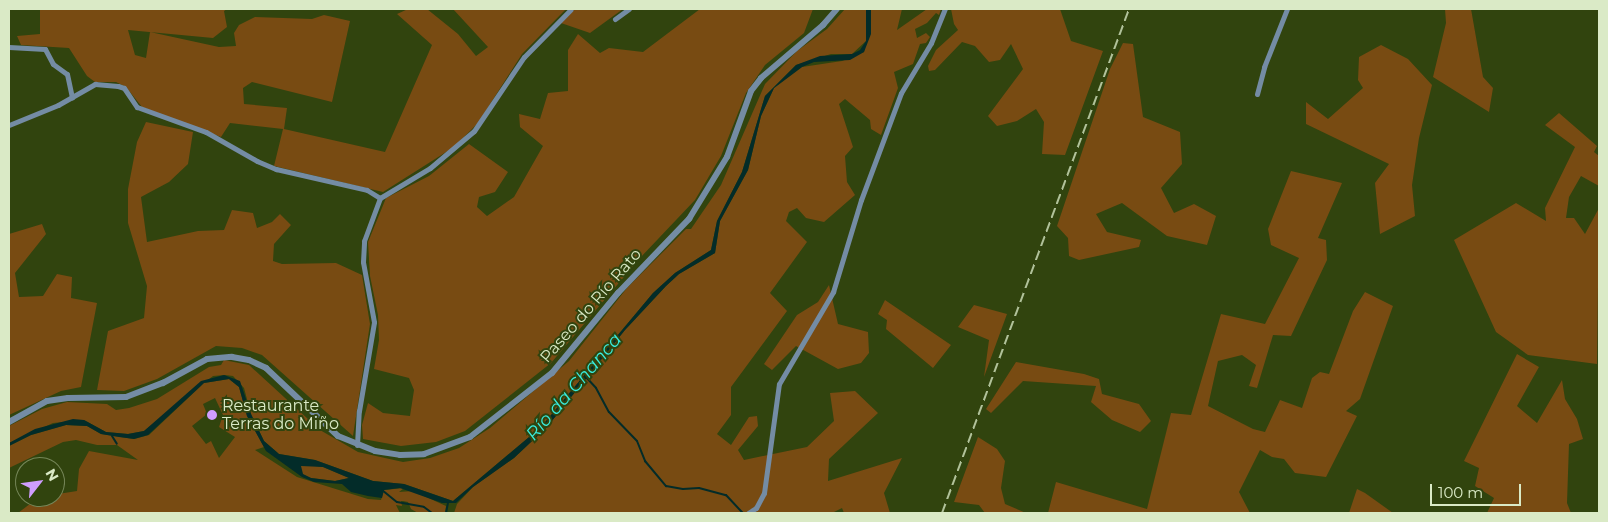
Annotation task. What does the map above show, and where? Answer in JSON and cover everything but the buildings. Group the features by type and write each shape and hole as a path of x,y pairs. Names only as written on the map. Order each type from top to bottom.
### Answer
{"street":[{"path":"357,445 359,411 374,322 363,262 364,241 380,198 430,168 474,131 524,57 572,9"},
{"path":"615,18 628,9"},
{"name":"Paseo do Río Rato","path":"9,422 48,401 68,398 126,397 164,383 207,359 232,357 249,360 266,368 338,436 357,445 400,455 446,448 470,437 552,373 618,293 690,219 718,175 752,91 761,78 823,25 837,9"},
{"path":"748,513 756,508 764,493 778,384 833,292 884,137 901,93 931,43 945,9"},
{"path":"1257,94 1264,67 1287,9"},
{"path":"9,47 45,50 52,64 67,74 72,97"},
{"path":"9,125 72,97 95,84 118,86 124,88 137,107 206,132 257,162 276,169 368,190 380,198"}],"shaded area":[{"path":"40,9 227,9 224,11 227,27 213,38 151,32 219,47 236,46 234,33 239,25 255,17 312,19 324,15 350,21 332,102 252,82 243,88 244,104 287,108 284,129 385,152 432,45 397,14 408,9 427,9 458,34 476,56 488,47 453,9 566,9 522,54 478,123 454,147 383,192 274,166 283,129 230,123 221,137 142,107 126,87 116,82 95,82 87,76 69,48 21,45 17,36 40,34","holes":["128,30 150,32 146,58 135,55"]},
{"path":"575,9 623,9 590,33 561,23"},
{"path":"700,9 813,9 804,33 765,65 746,93 721,156 695,200 640,258 551,363 465,431 436,442 401,446 363,439 362,425 368,403 383,413 410,416 414,390 409,378 374,369 379,340 378,315 370,276 368,242 386,198 429,176 469,144 508,172 495,192 479,197 477,207 487,216 514,197 543,146 520,127 519,114 540,119 548,93 568,91 568,50 578,34 600,53 609,48 643,52"},
{"path":"845,9 866,9 866,41 852,54 831,54 796,65 765,96 742,172 717,221 711,250 675,273 653,293 541,427 453,501 404,484 373,481 315,460 279,454 264,441 251,414 244,388 233,376 213,376 144,431 128,434 106,432 84,420 53,423 9,443 9,426 42,409 67,402 107,404 116,410 129,408 157,399 209,367 221,365 224,360 249,365 320,430 358,452 403,462 430,458 459,448 490,428 569,361 627,288 686,229 691,229 721,185 765,84 797,51 827,29"},
{"path":"871,9 902,9 897,30 927,9 941,9 939,15 936,13 927,23 915,29 917,38 926,33 930,37 926,43 920,44 913,64 894,72 898,88 881,135 871,129 870,120 845,99 839,104 853,147 845,156 847,182 855,195 824,222 806,218 797,208 789,212 786,221 807,242 770,293 787,311 731,387 731,415 717,434 731,445 749,417 757,416 758,426 738,450 744,460 807,447 834,421 830,393 855,391 878,413 829,459 828,481 902,458 884,493 890,513 844,513 842,508 832,513 454,513 457,504 473,487 514,458 547,427 625,330 666,286 679,274 715,253 720,221 748,170 761,116 774,88 802,67 842,61 864,52"},
{"path":"951,9 1060,9 1071,41 1103,51 1065,155 1042,154 1044,122 1036,109 1017,121 997,126 988,116 1023,69 1011,44 1000,60 989,62 975,46 962,42 935,70 929,71 928,66 936,50 958,30 954,24"},
{"path":"1445,9 1471,9 1483,77 1493,88 1489,112 1433,77 1446,23"},
{"path":"1123,43 1133,44 1143,117 1180,132 1182,164 1161,188 1174,213 1194,204 1216,216 1207,245 1167,236 1122,203 1096,214 1107,232 1141,240 1139,247 1079,260 1069,256 1068,238 1057,226 1110,69"},
{"path":"1381,45 1408,59 1432,85 1419,138 1412,185 1415,216 1380,234 1375,183 1389,164 1306,124 1306,102 1328,119 1363,88 1358,80 1359,57"},
{"path":"1559,113 1597,146 1594,152 1599,156 1599,186 1581,176 1569,197 1566,218 1574,218 1585,234 1599,208 1597,364 1528,355 1496,332 1454,240 1516,203 1546,221 1545,208 1575,147 1545,125"},
{"path":"146,122 193,132 188,164 169,182 141,197 147,242 198,231 224,230 232,210 253,213 257,228 272,222 280,214 291,225 274,244 273,261 282,264 336,263 362,275 370,324 353,436 262,355 242,348 216,346 157,379 124,391 97,390 108,331 144,318 147,286 128,223 128,189 137,142"},
{"path":"1291,171 1342,183 1318,238 1326,240 1327,260 1291,336 1273,335 1257,388 1249,386 1256,365 1242,355 1218,361 1208,406 1253,429 1265,432 1280,400 1302,408 1312,378 1320,372 1329,374 1353,311 1365,292 1393,306 1360,399 1346,411 1357,416 1326,477 1295,473 1284,459 1272,457 1260,450 1239,492 1250,513 1048,513 1056,482 1147,509 1171,413 1191,415 1221,314 1265,324 1299,258 1271,245 1268,229"},
{"path":"42,224 46,234 15,273 19,297 43,296 57,274 72,277 71,298 97,303 81,387 61,391 9,415 9,234"},
{"path":"829,285 838,324 868,332 869,353 861,363 838,369 796,346 772,370 764,364 797,315 818,302"},
{"path":"885,300 951,345 933,368 886,329 887,320 878,314"},
{"path":"974,305 1007,314 984,377 989,340 958,327"},
{"path":"1517,354 1539,367 1517,406 1537,423 1562,380 1565,399 1577,419 1583,439 1569,444 1567,503 1571,513 1487,513 1494,498 1475,486 1479,468 1464,461"},
{"path":"1016,362 1084,374 1099,379 1102,394 1139,404 1151,421 1140,432 1112,420 1091,402 1096,386 1023,381 991,413 986,409"},
{"path":"229,379 239,387 247,416 264,447 255,450 297,477 368,499 381,500 384,490 404,488 399,492 413,491 446,506 445,513 418,513 411,509 408,502 401,501 402,506 396,505 400,513 18,513 26,507 65,507 65,493 77,491 79,469 89,451 138,460 117,445 97,445 76,440 63,442 32,457 15,457 15,465 9,468 9,446 31,435 66,425 87,426 101,434 134,439 149,435 204,383","holes":["215,398 223,415 219,427 235,437 219,458 211,441 206,444 192,426 207,414 203,404"]},
{"path":"978,437 997,449 1005,461 1001,488 1005,504 1026,513 985,513 979,505 954,502"},
{"path":"293,463 323,467 349,478 335,481 311,478 295,471"},
{"path":"1357,489 1365,493 1393,513 1349,513"}],"water":[{"path":"866,9 871,9 871,34 864,52 850,60 814,62 802,67 774,88 761,116 748,170 720,221 715,253 679,274 666,286 625,330 547,427 514,458 473,487 456,503 442,503 400,488 384,490 382,498 368,496 351,492 342,484 314,482 302,477 266,451 247,416 239,387 229,379 204,383 148,435 134,439 101,434 87,426 66,425 31,435 9,446 9,443 35,429 73,419 84,420 106,432 128,434 144,431 201,381 224,375 240,381 251,414 264,441 279,454 315,460 373,481 404,484 453,501 541,427 653,293 675,273 711,250 717,221 742,172 765,96 796,65 820,56 852,54 860,50 866,41","holes":["301,466 323,467 349,478 335,481 311,478 303,474"]}],"waterway":[{"name":"Río da Chanca","path":"585,376 596,388 609,412 637,441 645,461 666,486 683,489 699,488 726,495 743,513"},
{"path":"112,436 117,444"},
{"path":"382,490 397,502 424,507 432,513"},
{"path":"446,513 448,503"}],"railway":[{"path":"942,513 1129,9"}],"place":[{"name":"Restaurante Terras do Miño","path":"212,415"}]}
